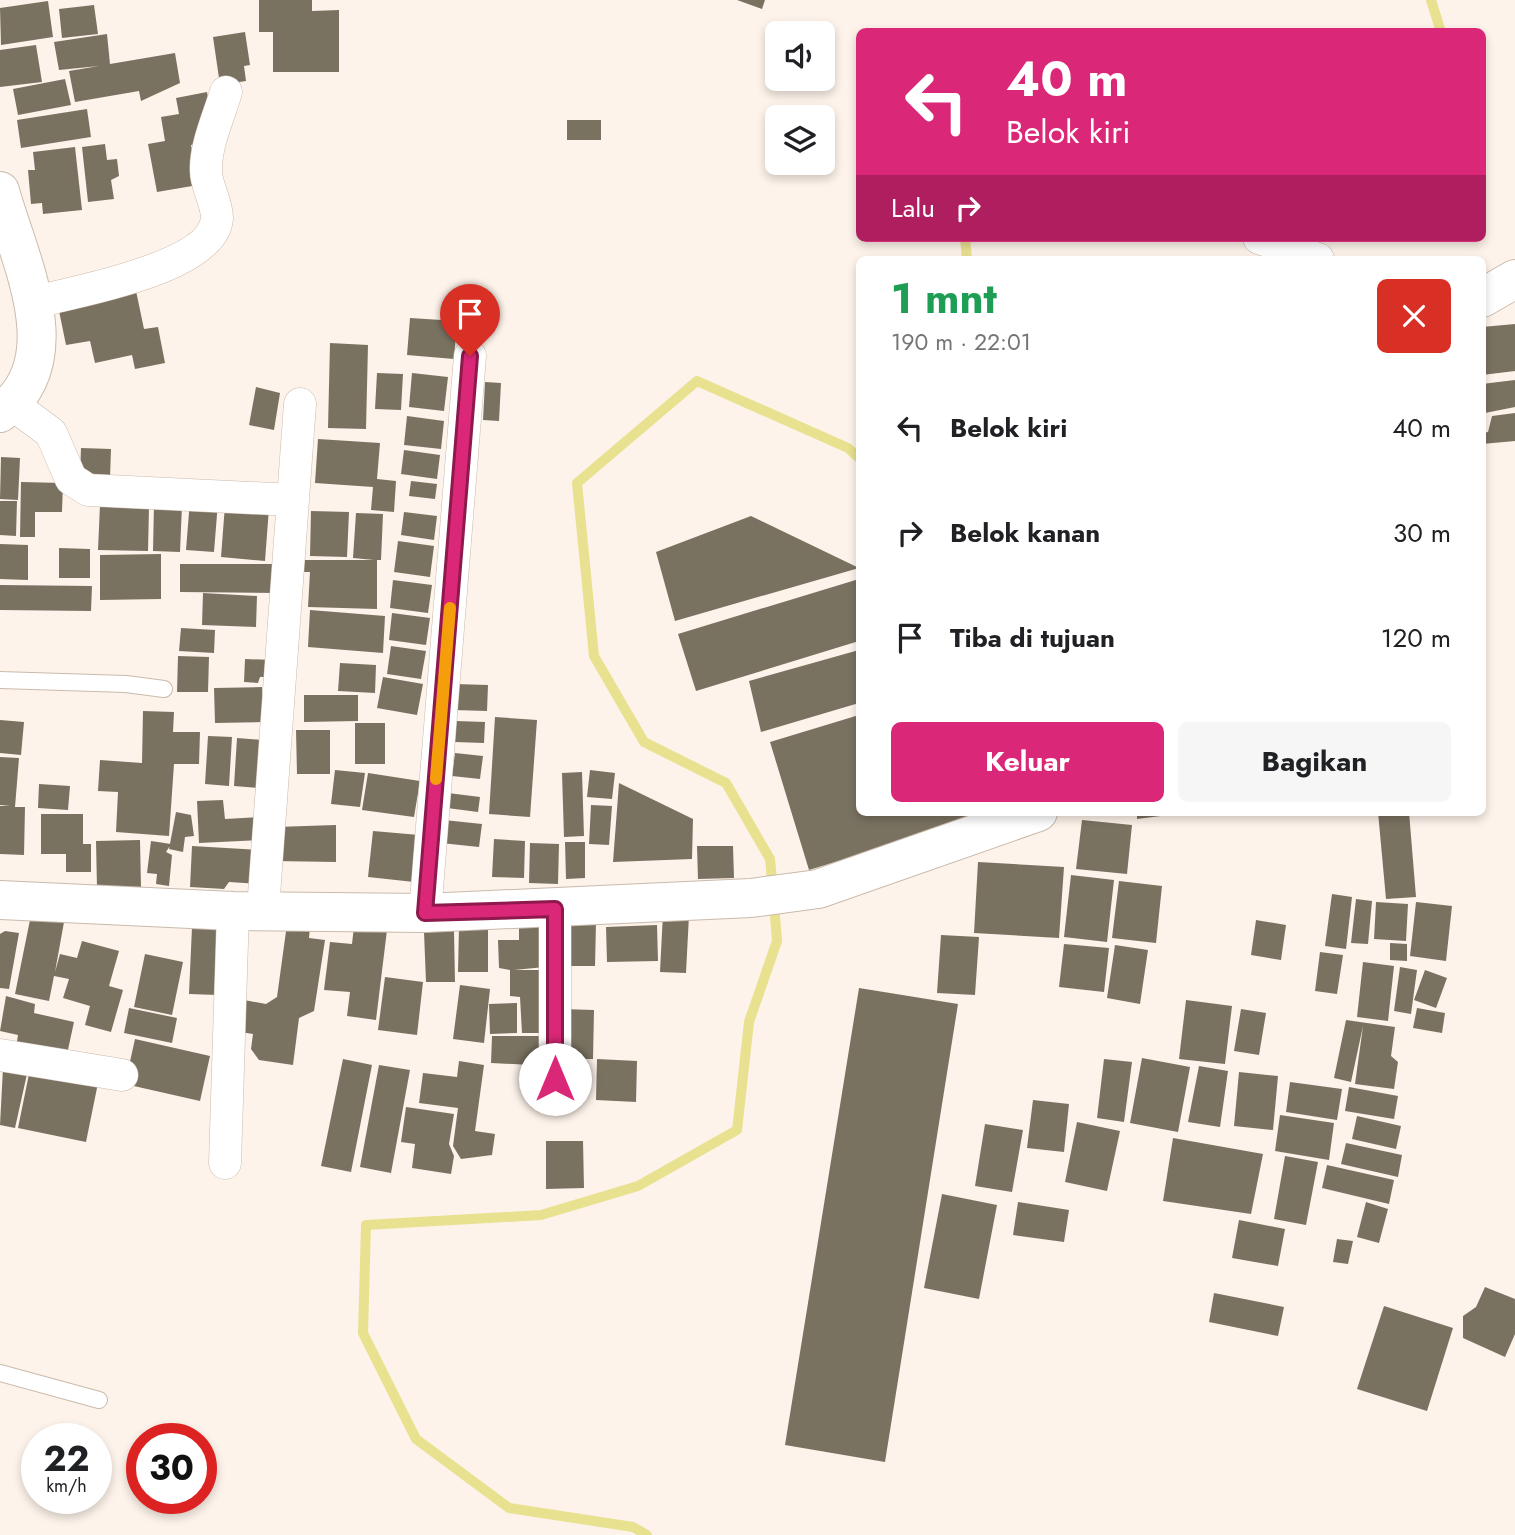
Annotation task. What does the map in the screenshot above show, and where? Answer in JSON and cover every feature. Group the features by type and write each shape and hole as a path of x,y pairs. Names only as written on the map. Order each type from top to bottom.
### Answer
{"street":[{"path":"34,303 141,274 185,256 209,239 217,216 208,186 206,162 226,92"},
{"path":"0,191 5,230 34,303 37,351 14,400 51,433 71,479 88,490 293,500"},
{"path":"1270,242 1310,256"},
{"path":"1486,296 1515,279"},
{"path":"425,913 470,356"},
{"path":"225,1163 248,910 293,500 300,404"},
{"path":"0,900 248,910 425,913 751,898 818,889 1027,816"},
{"path":"555,909 555,1079"},
{"path":"0,1055 122,1075"}],"lane":[{"path":"0,680 126,684 164,689"},
{"path":"0,1373 99,1400"}],"building":[{"path":"259,0 312,0 312,11 339,10 339,72 273,72 273,32 259,32"},
{"path":"737,0 765,0 762,9"},
{"path":"48,1 53,37 1,45 0,8"},
{"path":"94,5 98,34 62,38 59,9"},
{"path":"245,32 250,65 244,66 246,81 220,85 213,37"},
{"path":"107,34 110,64 175,53 180,83 141,101 139,91 75,102 69,71 99,66 59,70 54,42"},
{"path":"36,45 42,82 0,87 0,50"},
{"path":"65,79 71,105 18,115 13,89"},
{"path":"207,92 214,130 195,134 200,143 191,145 198,185 157,192 148,144 165,141 161,117 179,114 176,98"},
{"path":"87,109 91,137 21,148 17,120"},
{"path":"567,120 601,120 601,140 567,140"},
{"path":"105,144 107,160 117,159 119,176 111,180 114,199 88,202 82,147"},
{"path":"75,147 82,210 43,214 42,203 31,204 28,170 35,170 33,152"},
{"path":"135,286 144,329 158,327 165,363 135,369 132,355 95,363 90,341 66,345 57,301"},
{"path":"410,318 457,321 454,359 407,355"},
{"path":"1515,324 1515,371 1486,375 1486,327"},
{"path":"330,343 368,345 366,429 328,428"},
{"path":"377,373 403,374 401,410 375,409"},
{"path":"412,373 448,377 444,411 409,407"},
{"path":"1515,380 1515,407 1486,413 1486,384"},
{"path":"485,382 501,383 499,421 483,420"},
{"path":"256,387 280,393 274,430 249,425"},
{"path":"1515,413 1515,441 1486,444 1486,432 1492,416"},
{"path":"407,416 444,421 441,449 404,445"},
{"path":"318,439 380,443 377,479 396,481 394,512 371,510 373,487 315,483"},
{"path":"81,448 111,449 110,478 80,477"},
{"path":"404,450 440,455 437,479 401,474"},
{"path":"1,457 20,458 18,500 0,499"},
{"path":"411,481 437,484 435,499 409,496"},
{"path":"21,482 63,483 62,512 35,512 35,537 20,537"},
{"path":"190,500 218,502 214,552 186,550"},
{"path":"0,501 17,501 16,536 0,535"},
{"path":"154,504 182,505 180,552 153,551"},
{"path":"100,505 149,507 148,551 98,550"},
{"path":"225,505 269,508 265,561 221,557"},
{"path":"311,511 349,512 347,557 310,556"},
{"path":"404,512 437,516 434,540 401,535"},
{"path":"356,513 383,514 381,560 377,560 377,609 308,607 310,572 295,572 295,560 374,560 353,558"},
{"path":"751,516 856,569 675,621 656,552"},
{"path":"398,541 434,546 430,577 394,572"},
{"path":"0,544 28,545 28,580 0,579"},
{"path":"59,548 90,549 90,578 59,578"},
{"path":"161,554 161,599 100,600 100,555"},
{"path":"180,564 275,564 275,593 180,592"},
{"path":"393,580 432,585 428,613 390,608"},
{"path":"856,580 856,642 696,691 678,634"},
{"path":"0,585 92,586 91,611 0,610"},
{"path":"203,593 257,596 256,627 202,625"},
{"path":"310,610 385,616 383,653 308,647"},
{"path":"392,613 430,618 426,645 389,640"},
{"path":"181,628 215,630 214,653 179,651"},
{"path":"391,646 426,651 421,679 387,674"},
{"path":"856,651 856,704 761,732 749,681"},
{"path":"178,656 209,657 208,692 177,692"},
{"path":"245,659 274,660 273,677 260,677 258,683 244,682"},
{"path":"340,663 376,665 375,693 338,691"},
{"path":"383,677 423,684 417,715 377,708"},
{"path":"455,684 488,685 487,711 453,710"},
{"path":"262,687 263,722 215,723 214,688"},
{"path":"304,695 358,695 358,721 304,722"},
{"path":"143,711 174,712 173,732 200,732 199,764 174,764 169,836 116,832 118,792 98,791 100,760 142,763"},
{"path":"856,716 856,816 986,816 809,870 770,742"},
{"path":"495,717 537,720 530,817 489,814"},
{"path":"0,720 24,722 21,755 0,753"},
{"path":"456,721 485,722 484,743 455,742"},
{"path":"355,723 385,723 385,764 355,764"},
{"path":"296,730 330,730 330,774 297,774"},
{"path":"208,736 232,737 229,786 205,784"},
{"path":"237,738 262,740 258,788 234,786"},
{"path":"455,753 483,756 480,779 452,776"},
{"path":"0,757 19,758 15,807 25,807 24,855 0,854 0,806 10,806 0,805"},
{"path":"335,770 365,773 360,807 331,804"},
{"path":"590,770 615,773 612,799 587,797"},
{"path":"582,772 584,836 564,837 562,773"},
{"path":"368,773 420,781 414,817 362,810"},
{"path":"619,783 693,819 692,859 613,862"},
{"path":"39,784 70,786 68,810 38,808"},
{"path":"448,793 480,797 478,812 447,808"},
{"path":"223,800 225,819 260,817 262,840 199,843 197,801"},
{"path":"591,805 612,806 609,845 589,844"},
{"path":"176,812 191,815 194,836 185,837 183,852 169,849"},
{"path":"41,814 83,814 83,844 91,844 91,872 66,872 66,854 41,854"},
{"path":"1137,816 1160,816 1137,819"},
{"path":"1378,816 1409,816 1416,897 1386,899"},
{"path":"444,820 482,824 479,847 441,843"},
{"path":"1082,820 1132,825 1127,874 1076,869"},
{"path":"336,825 336,862 274,861 275,827"},
{"path":"373,831 419,835 414,882 368,877"},
{"path":"494,839 525,841 524,878 492,877"},
{"path":"140,840 141,887 97,888 96,841"},
{"path":"151,841 171,844 166,852 172,855 169,886 156,884 157,874 147,873"},
{"path":"565,842 585,842 585,878 566,879"},
{"path":"530,843 559,844 558,884 529,883"},
{"path":"192,846 260,850 258,884 229,882 224,889 190,887"},
{"path":"697,846 733,846 734,878 698,879"},
{"path":"978,862 1064,867 1059,938 974,933"},
{"path":"1071,875 1114,880 1107,942 1064,937"},
{"path":"1119,881 1162,886 1156,943 1112,938"},
{"path":"1332,894 1352,897 1346,949 1325,946"},
{"path":"1356,899 1372,901 1368,944 1351,943"},
{"path":"1376,902 1408,904 1406,941 1374,939"},
{"path":"1416,902 1452,906 1446,961 1410,956"},
{"path":"663,913 689,915 686,973 660,972"},
{"path":"31,915 64,922 55,972 60,954 77,958 82,941 119,951 109,986 123,990 111,1032 85,1025 90,1006 63,998 69,979 54,976 49,1001 15,994"},
{"path":"545,919 545,967 514,970 546,970 548,1033 522,1033 520,997 510,996 510,970 499,968 498,940 519,940 519,920"},
{"path":"1256,920 1286,925 1281,960 1251,955"},
{"path":"561,921 596,922 595,966 561,966"},
{"path":"287,924 310,927 309,938 325,940 314,1011 299,1018 293,1065 259,1060 251,1049 253,1034 240,1032 244,1000 266,1004 277,997"},
{"path":"657,925 658,961 607,962 606,927"},
{"path":"354,926 387,930 376,1020 347,1016 350,992 324,990 330,942 352,944"},
{"path":"192,927 221,928 218,995 189,994"},
{"path":"459,927 488,927 488,972 458,972"},
{"path":"5,931 19,933 9,989 0,988 0,934"},
{"path":"454,931 455,982 426,982 424,932"},
{"path":"941,935 979,937 975,995 937,993"},
{"path":"1390,943 1407,944 1407,961 1390,960"},
{"path":"1064,944 1109,948 1104,992 1059,987"},
{"path":"1115,945 1148,950 1140,1004 1107,998"},
{"path":"1320,952 1343,955 1337,994 1315,991"},
{"path":"145,954 183,962 172,1015 134,1007"},
{"path":"1363,962 1394,966 1388,1021 1357,1017"},
{"path":"1400,967 1417,970 1411,1014 1394,1011"},
{"path":"1425,970 1447,978 1436,1008 1414,1000"},
{"path":"385,977 423,982 417,1035 378,1030"},
{"path":"460,985 490,989 484,1043 453,1039"},
{"path":"859,988 958,1004 885,1462 785,1445"},
{"path":"6,996 35,1004 34,1013 74,1022 66,1059 16,1047 18,1035 0,1031"},
{"path":"1186,1000 1232,1006 1225,1064 1179,1059"},
{"path":"517,1003 517,1033 490,1034 489,1004"},
{"path":"129,1008 177,1018 172,1043 124,1033"},
{"path":"1417,1008 1445,1013 1442,1033 1413,1028"},
{"path":"562,1009 594,1010 593,1059 562,1059"},
{"path":"1241,1009 1266,1013 1259,1055 1234,1051"},
{"path":"1346,1020 1395,1027 1391,1056 1398,1062 1394,1089 1355,1084 1363,1026 1351,1082 1334,1078"},
{"path":"492,1036 550,1036 550,1066 491,1063"},
{"path":"135,1039 210,1056 200,1101 125,1084"},
{"path":"1142,1058 1190,1067 1178,1132 1130,1123"},
{"path":"343,1059 372,1065 351,1172 321,1166"},
{"path":"597,1059 637,1061 636,1102 596,1100"},
{"path":"1104,1059 1132,1062 1124,1122 1097,1118"},
{"path":"459,1061 484,1065 475,1131 495,1134 492,1155 461,1159 453,1146 458,1108 419,1103 423,1073 457,1077"},
{"path":"379,1065 410,1070 391,1173 360,1167"},
{"path":"1199,1066 1228,1071 1220,1127 1188,1122"},
{"path":"3,1068 27,1074 15,1128 0,1125"},
{"path":"30,1069 98,1083 86,1142 18,1128"},
{"path":"1239,1072 1278,1076 1273,1130 1234,1126"},
{"path":"1290,1082 1342,1089 1337,1120 1286,1112"},
{"path":"1349,1087 1398,1096 1394,1119 1345,1111"},
{"path":"1033,1100 1069,1104 1064,1152 1027,1148"},
{"path":"406,1107 454,1114 449,1144 454,1156 451,1174 412,1168 415,1144 401,1142"},
{"path":"1280,1115 1334,1123 1329,1160 1275,1151"},
{"path":"1357,1116 1401,1126 1396,1149 1352,1139"},
{"path":"1077,1122 1120,1131 1107,1191 1065,1182"},
{"path":"985,1124 1023,1130 1012,1192 975,1186"},
{"path":"1173,1138 1263,1154 1251,1214 1163,1201"},
{"path":"546,1141 583,1141 584,1188 546,1189"},
{"path":"1346,1143 1402,1155 1398,1177 1341,1164"},
{"path":"1285,1156 1318,1162 1306,1225 1274,1219"},
{"path":"1327,1165 1394,1180 1389,1204 1322,1188"},
{"path":"942,1194 997,1205 979,1299 924,1288"},
{"path":"1018,1202 1069,1210 1064,1242 1013,1235"},
{"path":"1366,1202 1388,1209 1379,1243 1357,1237"},
{"path":"1239,1220 1285,1229 1278,1266 1232,1258"},
{"path":"1337,1239 1353,1241 1348,1264 1333,1262"},
{"path":"1485,1287 1515,1299 1515,1334 1505,1357 1463,1338 1463,1316 1476,1307"},
{"path":"1214,1293 1284,1307 1278,1336 1209,1322"},
{"path":"1384,1306 1453,1328 1427,1411 1357,1389"}],"waterway":[{"path":"1431,0 1440,28"},
{"path":"965,242 967,256"},
{"path":"773,889 770,859 726,783 644,742 594,656 577,483 697,381 848,448 856,455"},
{"path":"647,1535 633,1527 509,1508 416,1439 363,1333 366,1225 541,1215 638,1186 737,1130 749,1022 777,941 774,904"}],"slow traffic":[{"path":"436,779 450,608"}],"route":[{"path":"470,356 425,913 555,909 555,1079"}]}
